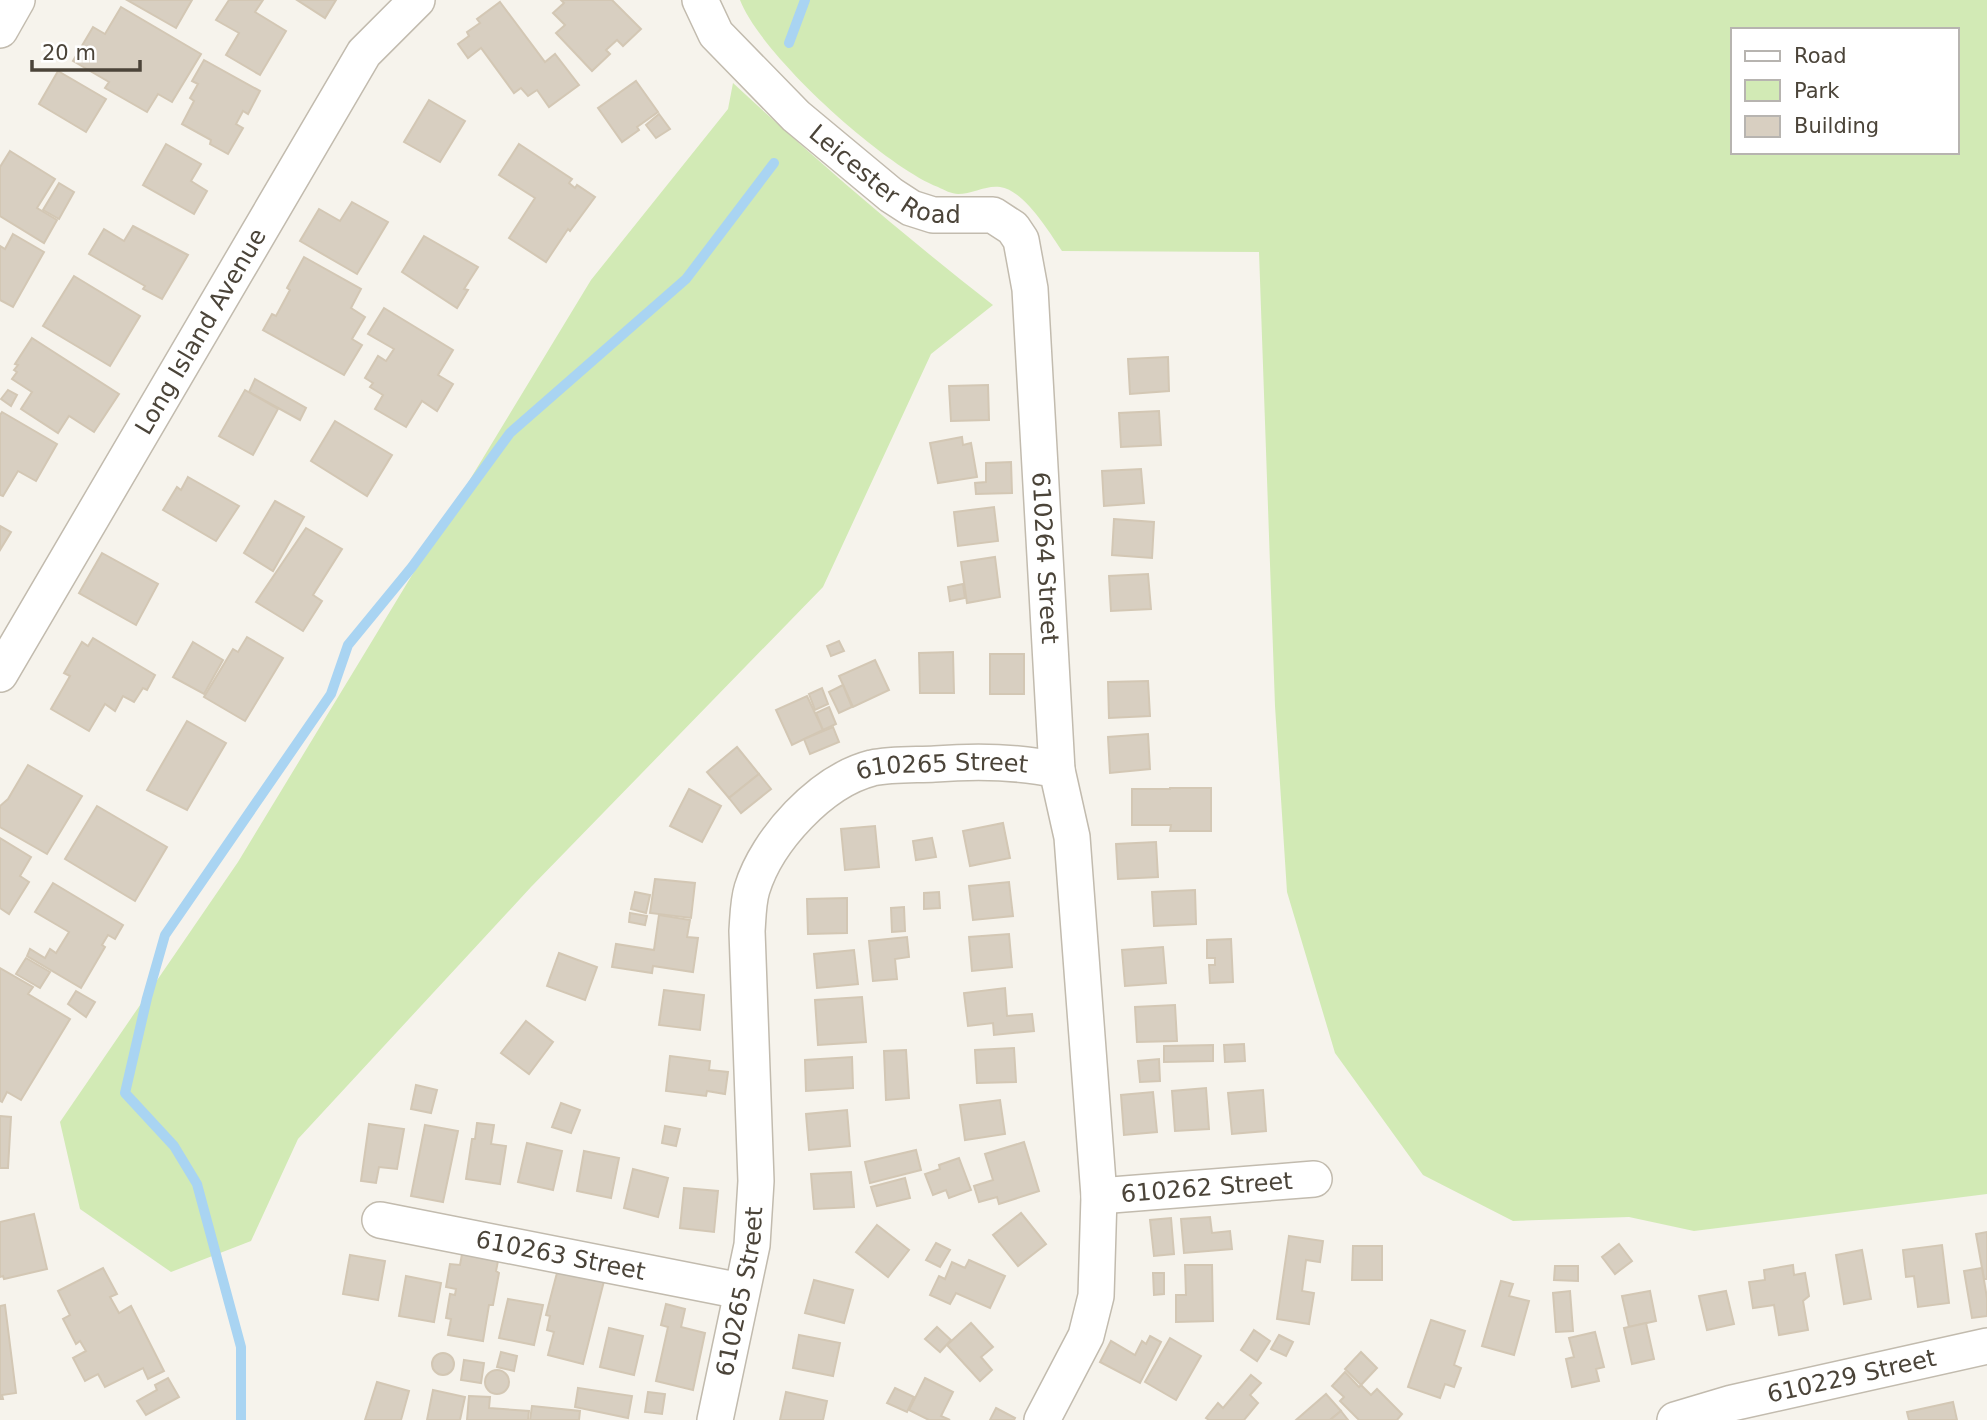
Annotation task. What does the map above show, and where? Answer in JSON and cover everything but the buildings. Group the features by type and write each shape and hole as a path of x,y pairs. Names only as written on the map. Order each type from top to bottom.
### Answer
{"street":[{"path":"0,30 17,0"},
{"name":"Long Island Avenue","path":"0,674 364,53 417,0"},
{"name":"Leicester Road","path":"699,0 716,34 796,116 891,195 911,208 933,215 993,215 1013,228 1021,240 1030,289 1034,345"},
{"name":"610264 Street","path":"1034,345 1057,770"},
{"name":"610265 Street","path":"715,1420 752,1245 756,1181 747,931 752,890 770,850 803,811 838,782 872,768 966,762 1027,763 1057,770 1072,837 1099,1196 1097,1296 1086,1336 1042,1420"},
{"name":"610262 Street","path":"1099,1196 1314,1179"},
{"name":"610263 Street","path":"380,1220 741,1291"},
{"name":"610229 Street","path":"1675,1420 1732,1403 1986,1353"}],"green space":[{"path":"740,0 1987,0 1987,1194 1694,1231 1629,1217 1513,1221 1423,1175 1335,1053 1287,892 1275,706 1259,252 1062,251 1035,213 1009,190 995,187 963,194 953,193 915,175 887,156 826,106 772,49 752,23"},
{"path":"733,83 861,197 993,305 931,354 823,587 531,887 298,1139 251,1241 171,1272 80,1209 60,1122 238,862 591,280 728,109"}],"waterway":[{"path":"789,43 805,0"},
{"path":"241,1420 241,1347 197,1184 174,1146 125,1093 165,935 331,694 348,645 412,567 510,433 686,279 774,163"}]}
